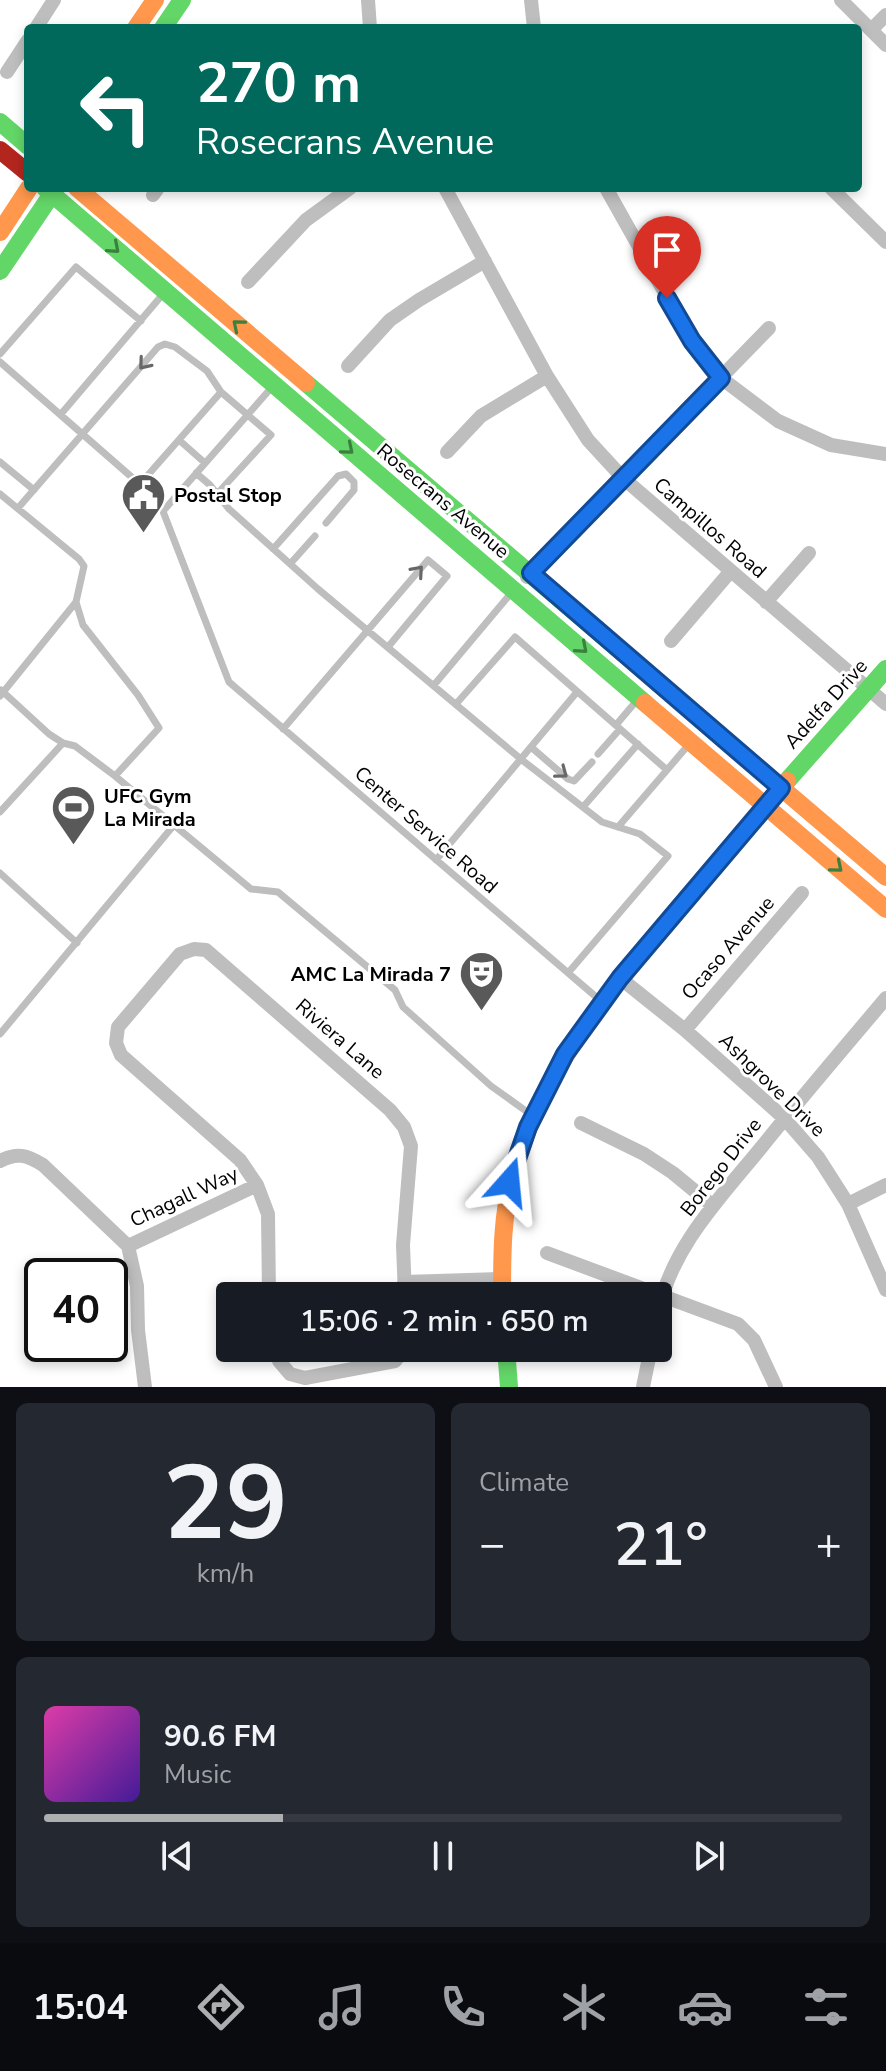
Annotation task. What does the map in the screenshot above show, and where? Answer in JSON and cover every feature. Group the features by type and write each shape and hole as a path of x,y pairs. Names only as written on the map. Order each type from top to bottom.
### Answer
{"main road":[{"path":"139,24 155,0"},
{"path":"166,24 182,0"},
{"path":"0,122 24,143"},
{"path":"0,150 24,170"},
{"path":"0,232 26,192"},
{"path":"0,271 50,192"},
{"name":"Rosecrans Avenue","path":"53,192 273,385 886,909"},
{"name":"Rosecrans Avenue","path":"82,192 886,877"},
{"path":"273,385 288,367"},
{"name":"Adelfa Drive","path":"501,1282 501,1231 509,1182 533,1116 565,1054 620,978 886,669"},
{"path":"507,1362 509,1387"}],"street":[{"path":"39,24 54,0"},
{"path":"368,0 370,24"},
{"path":"531,0 534,24"},
{"path":"841,0 886,45"},
{"path":"871,30 886,15"},
{"path":"7,72 24,46"},
{"path":"248,282 306,220 344,192"},
{"name":"Campillos Road","path":"447,192 547,376 588,440 623,478 886,704"},
{"path":"608,192 692,341 721,378 778,421 791,427 831,445 886,454"},
{"path":"835,192 886,242"},
{"path":"643,256 680,235"},
{"path":"348,366 390,320 485,261"},
{"path":"514,590 769,328"},
{"path":"447,452 481,416 547,376"},
{"path":"766,602 809,553"},
{"path":"671,641 730,572"},
{"name":"Ocaso Avenue","path":"685,1030 802,893"},
{"name":"Riviera Lane","path":"269,1282 268,1214 257,1185 240,1160 121,1055 116,1043 118,1027 180,954 194,949 206,950 390,1110 404,1127 411,1146 403,1245 405,1282"},
{"name":"Ashgrove Drive","path":"620,978 685,1030 784,1118 818,1157 848,1204 886,1290"},
{"name":"Borego Drive","path":"668,1282 682,1250 713,1206 886,998"},
{"path":"581,1123 644,1154 713,1206"},
{"path":"0,1161 26,1155 43,1165 128,1246 137,1286 138,1330 145,1387"},
{"name":"Chagall Way","path":"128,1246 257,1185"},
{"path":"848,1204 886,1185"},
{"path":"547,1253 626,1282"},
{"path":"442,1282 467,1282"},
{"path":"672,1299 738,1324 754,1340 776,1387"},
{"path":"280,1362 290,1374 305,1378 390,1362"},
{"path":"643,1387 648,1362"}],"lane":[{"path":"0,354 76,267 141,321"},
{"path":"61,414 165,292"},
{"path":"18,508 158,347 165,344 170,344 207,371 221,392 271,435 217,494"},
{"path":"0,362 159,501 164,510 273,385"},
{"path":"140,484 221,392"},
{"path":"179,440 205,463"},
{"path":"0,462 34,490"},
{"path":"196,473 229,509 290,564 521,758 602,822 640,834 668,856 568,973"},
{"path":"273,549 338,476 346,474 354,482 354,490 326,523"},
{"path":"0,494 84,566 76,602 1,692 49,734 75,746 115,776 251,889 278,892 395,990 403,1007 491,1086 533,1116"},
{"name":"Center Service Road","path":"164,510 229,682 602,1002"},
{"path":"290,564 315,536"},
{"path":"283,729 428,560 447,576 388,647"},
{"path":"434,685 514,590"},
{"path":"76,602 83,625 138,695 159,728 115,776"},
{"path":"456,704 515,637 667,770"},
{"path":"436,860 577,692"},
{"path":"598,754 640,698"},
{"path":"618,827 691,742"},
{"path":"0,812 63,743"},
{"path":"583,807 638,744"},
{"path":"531,747 574,781 592,762"},
{"path":"0,1034 174,825"},
{"path":"0,873 77,943"}],"traffic: fast":[{"path":"166,24 182,0"},
{"path":"0,122 24,143"},
{"path":"50,192 645,703"},
{"path":"0,271 53,192"},
{"path":"306,383 631,660"},
{"path":"787,781 886,669"},
{"path":"507,1362 509,1387"}],"traffic: slow":[{"path":"139,24 155,0"},
{"path":"0,232 26,192"},
{"path":"82,192 306,383"},
{"path":"631,660 886,877"},
{"path":"645,703 886,909"},
{"path":"502,1282 509,1190 525,1138 559,1067 626,971 787,781"}],"traffic: jam":[{"path":"0,150 24,170"}],"place":[{"name":"Postal Stop","path":"143,534"},
{"name":"UFC Gym La Mirada","path":"73,846"},
{"name":"AMC La Mirada 7","path":"482,1013"}],"route":[{"path":"509,1182 528,1127 565,1054 620,978 781,788 531,573 721,378 692,341 667,298"}]}
